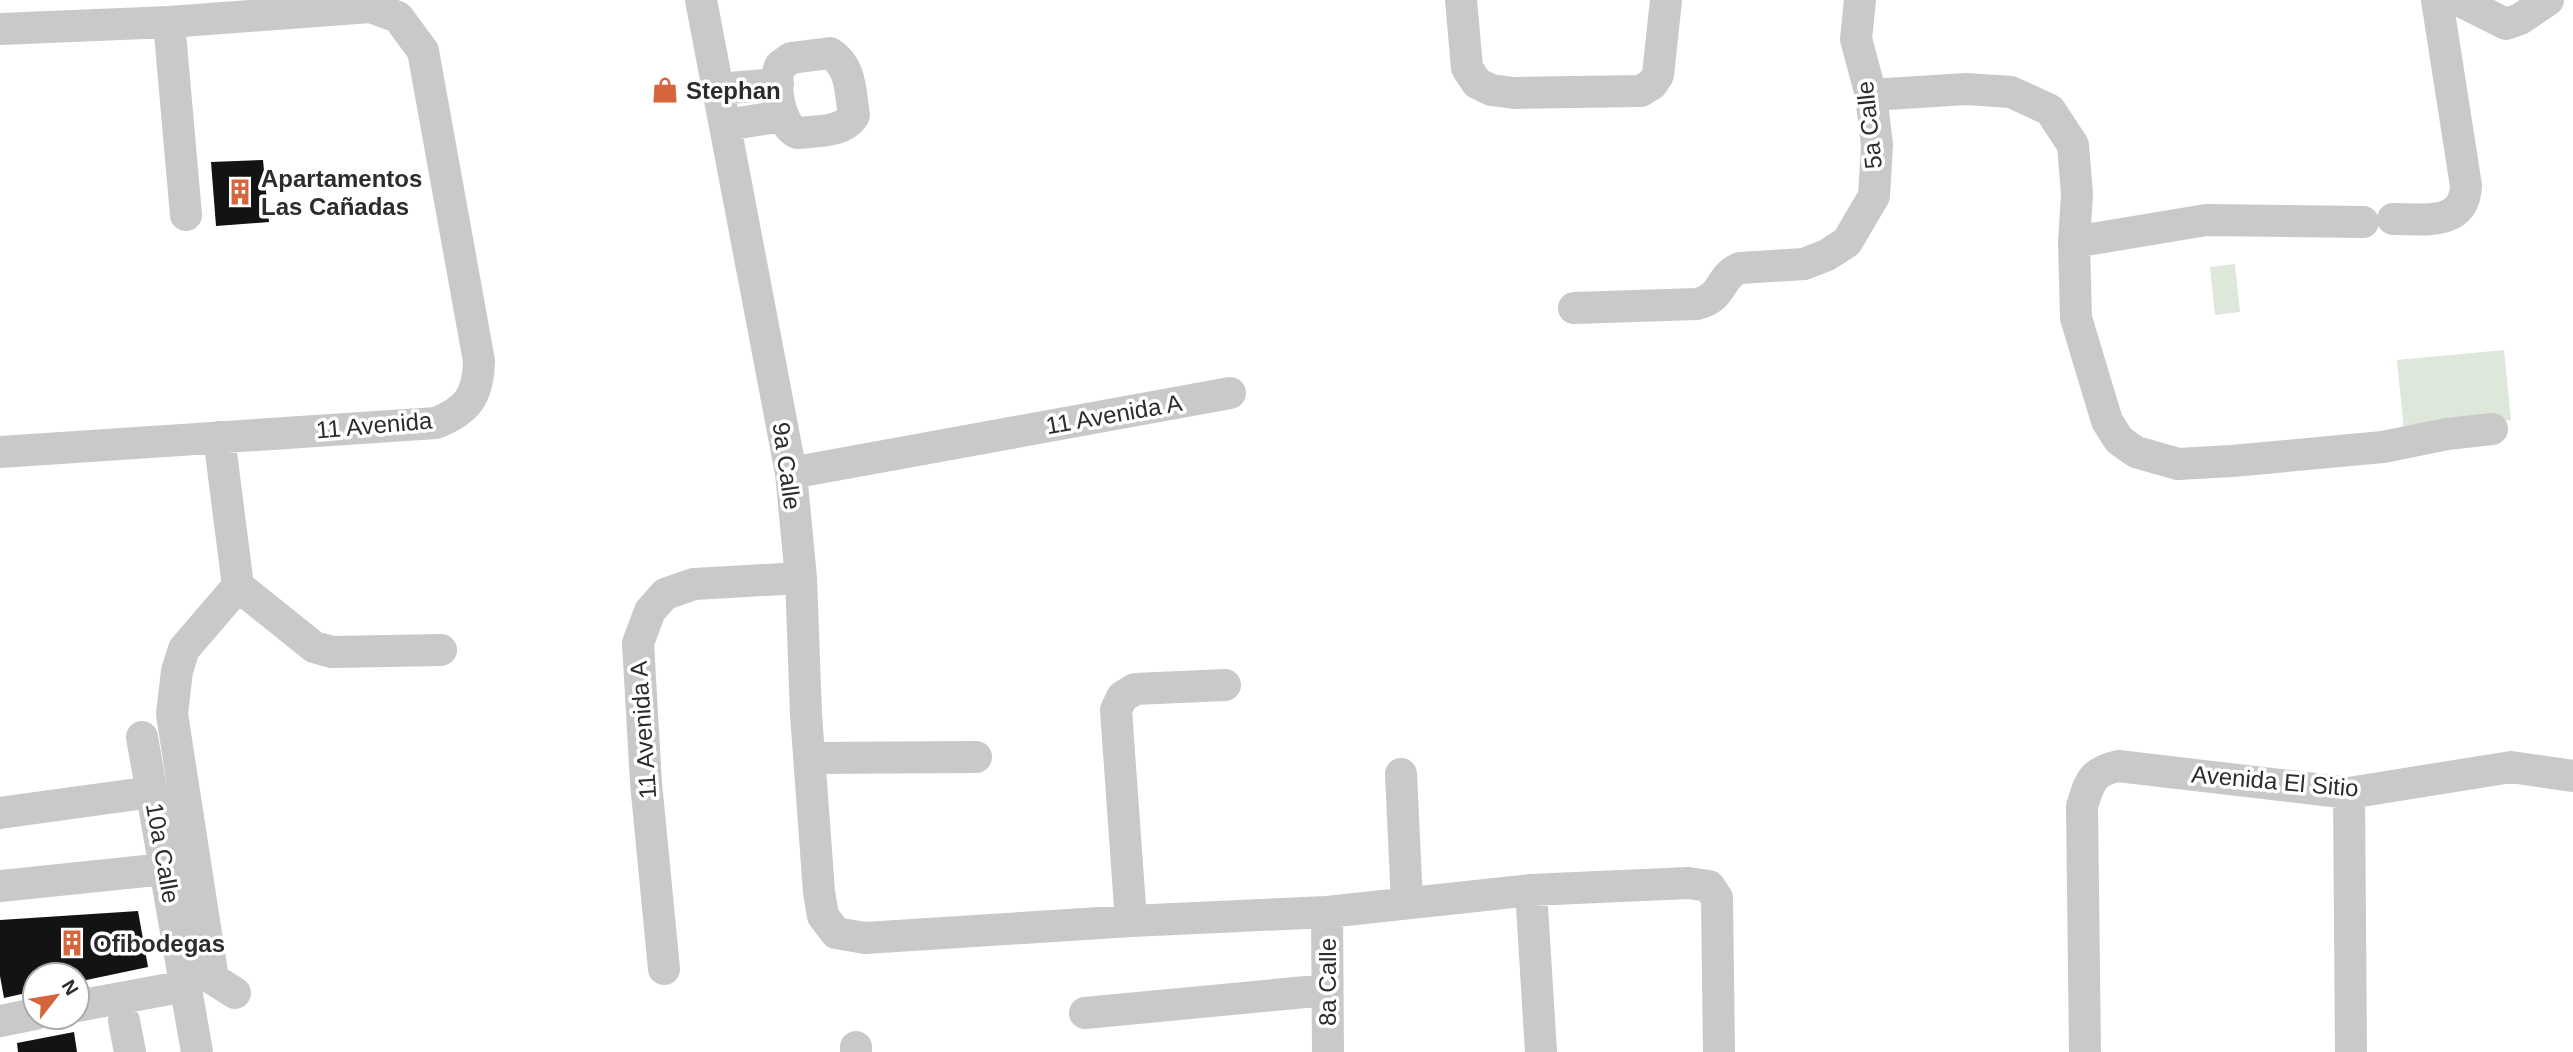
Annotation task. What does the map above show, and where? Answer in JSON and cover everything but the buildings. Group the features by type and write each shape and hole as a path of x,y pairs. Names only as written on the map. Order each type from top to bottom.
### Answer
{"street":[{"name":"9a Calle","path":"701,0 791,473 801,578 809,758 823,916 836,933 865,938 1131,921"},
{"path":"1461,0 1467,68 1477,83 1491,90 1514,93 1641,91 1658,75 1666,0"},
{"name":"5a Calle","path":"1574,308 1697,304 1709,301 1717,294 1731,272 1740,268 1804,264 1847,243 1874,196 1877,145 1871,95 1856,39 1860,0"},
{"path":"2074,242 2206,220 2378,221 2444,218 2453,213 2465,199 2466,186 2437,0"},
{"path":"2458,0 2506,24 2520,19 2548,0"},
{"name":"11 Avenida","path":"0,452 436,423 456,415 469,402 479,379 479,361 423,51 398,18 370,7 169,22"},
{"path":"0,29 169,22 186,215"},
{"path":"830,53 842,60 847,72 854,115 850,121 838,128 797,134 788,127 783,116 778,84 780,66 791,58 830,53"},
{"path":"718,89 778,84"},
{"path":"1871,95 1966,89 2011,92 2050,110 2073,145 2077,194 2074,242 2076,318 2107,421 2119,440 2136,452 2178,464 2383,447 2447,434 2492,429"},
{"path":"725,125 783,116"},
{"name":"11 Avenida A","path":"791,473 1230,393"},
{"path":"219,437 238,586 314,647 332,652 441,650"},
{"name":"11 Avenida A","path":"664,969 646,782 638,643 650,611 665,594 694,584 801,578"},
{"path":"235,993 213,979 172,714 177,671 184,649 238,586"},
{"path":"1225,685 1135,689 1122,698 1115,710 1131,921 1327,912 1531,890 1688,883 1709,886 1717,898 1719,1052"},
{"name":"10a Calle","path":"142,737 197,1052"},
{"path":"809,758 975,757"},
{"name":"Avenida El Sitio","path":"2085,1052 2081,806 2091,779 2102,770 2118,766 2349,793 2511,767 2573,776"},
{"path":"1401,774 1407,904"},
{"path":"0,813 152,792"},
{"path":"2349,793 2351,1052"},
{"path":"0,886 165,869"},
{"path":"1531,890 1541,1052"},
{"name":"8a Calle","path":"1327,912 1328,1052"},
{"path":"91,1003 186,986"},
{"path":"1085,1013 1327,989"},
{"path":"0,1021 21,1017"},
{"path":"124,1021 130,1052"}],"green space":[{"path":"2235,264 2240,312 2215,315 2210,267"},
{"path":"2504,350 2511,420 2404,431 2397,360"}],"place":[{"name":"Stephan","path":"665,90"},
{"name":"Apartamentos Las Cañadas","path":"240,192"},
{"name":"Ofibodegas","path":"72,943"}]}
